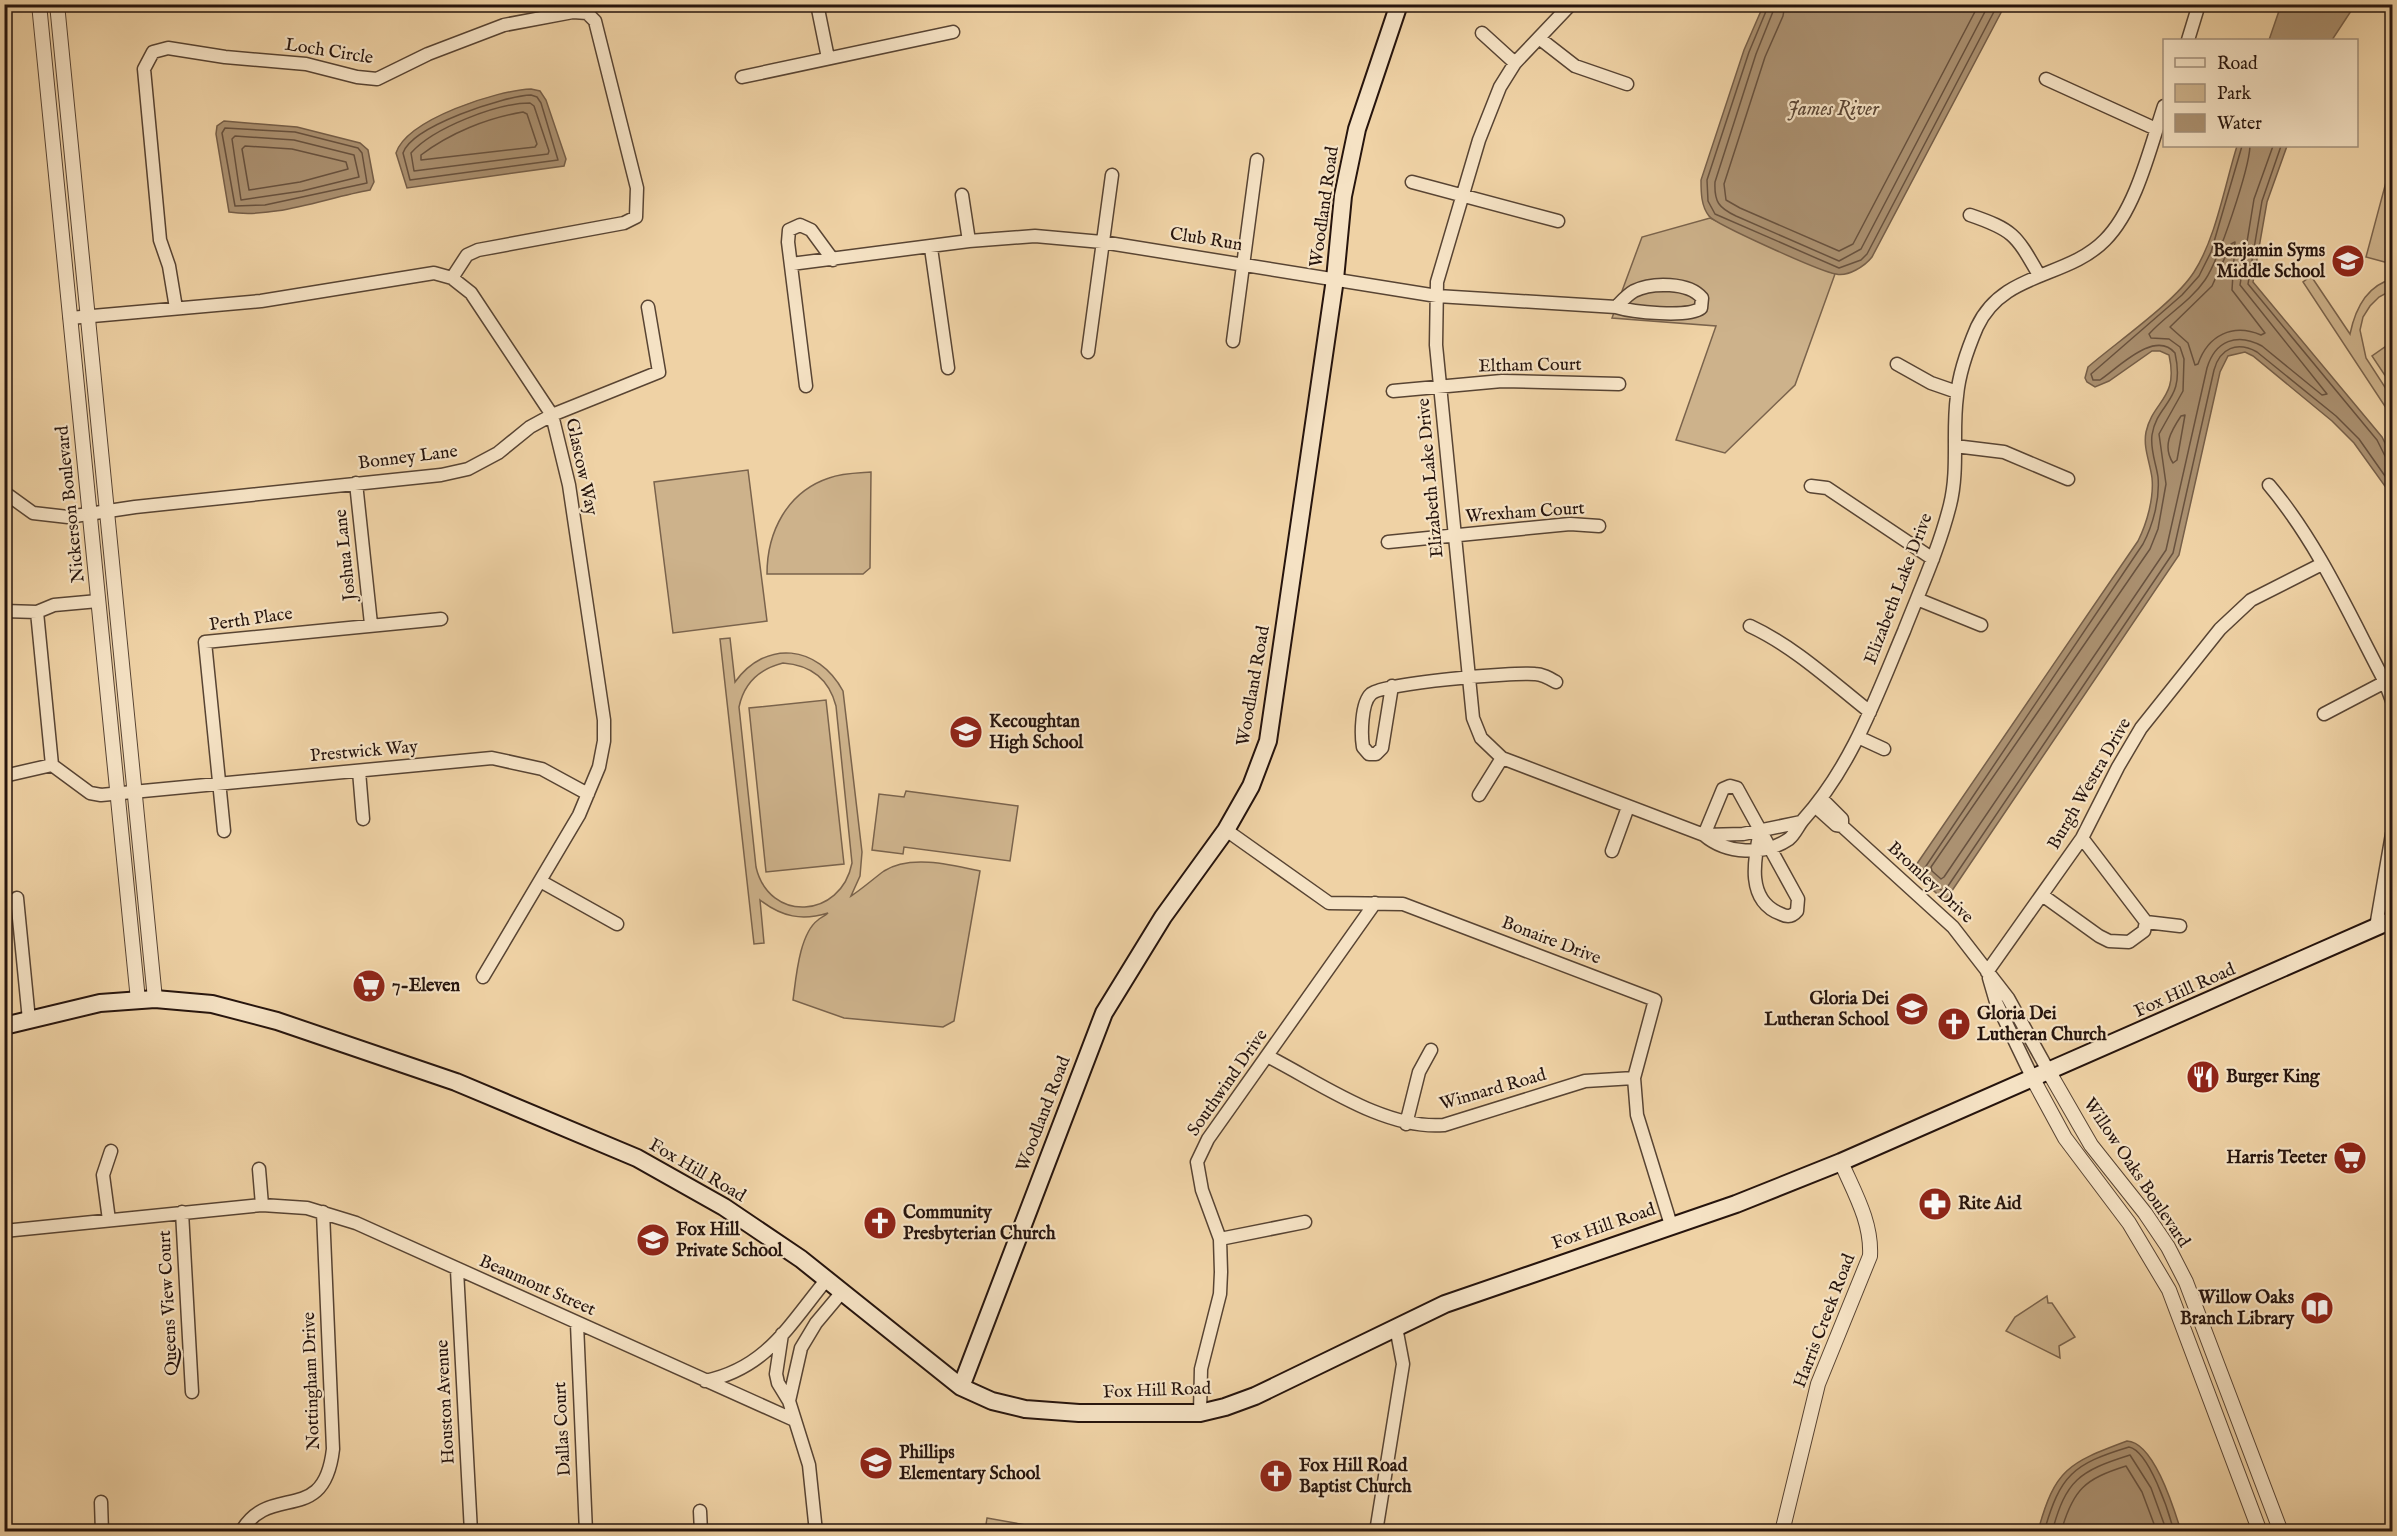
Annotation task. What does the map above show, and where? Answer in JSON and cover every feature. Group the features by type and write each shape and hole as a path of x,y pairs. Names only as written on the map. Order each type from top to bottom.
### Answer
{"main road":[{"name":"Woodland Road","path":"961,1387 1104,1013 1163,916 1226,830 1251,786 1268,741 1335,279 1343,196 1357,129 1399,4"},
{"name":"Fox Hill Road","path":"4,1026 100,1003 155,999 212,1004 277,1021 456,1082 599,1141 655,1168 724,1208 827,1279 961,1387 992,1401 1025,1409 1079,1413 1200,1413 1225,1407 1256,1395 1445,1304 1736,1204 1841,1162 2392,920"}],"street":[{"name":"Nickerson Boulevard","path":"39,4 138,1000"},
{"name":"Nickerson Boulevard","path":"57,4 155,999"},
{"path":"817,4 828,58"},
{"name":"Elizabeth Lake Drive","path":"1571,4 1515,63 1500,87 1479,140 1437,282 1436,345 1468,678 1476,730 1485,744 1502,758 1704,835 1714,844 1731,849 1762,848 1788,839 1819,803 1858,737 1917,599 1950,504 1957,393 1966,358 1989,306 2008,290 2088,254 2104,242 2127,210 2163,109"},
{"path":"2187,39 2199,4"},
{"name":"Loch Circle","path":"176,308 169,266 160,240 144,69 153,52 168,48 225,57 306,64 357,77 377,79 428,54 504,25 573,12 587,12 595,21 631,163 637,196 636,217 624,223 478,250 467,255 452,278"},
{"path":"742,77 953,32"},
{"path":"1482,33 1515,63"},
{"path":"1539,38 1575,66 1627,84"},
{"path":"2046,79 2156,129"},
{"path":"1233,341 1257,160"},
{"path":"1088,351 1112,175"},
{"path":"1412,182 1557,221"},
{"path":"962,195 969,242"},
{"path":"1970,215 2004,227 2015,236 2039,275"},
{"path":"806,386 789,230 800,225 811,230 833,260"},
{"name":"Club Run","path":"791,264 1035,236 1102,242 1243,263 1437,296 1616,307 1630,311 1691,312 1701,308 1702,298 1690,288 1657,287 1635,291 1616,307"},
{"path":"931,248 948,368"},
{"path":"70,318 261,301 434,273 452,278"},
{"name":"Glascow Way","path":"452,278 471,293 552,415 569,484 604,720 604,741 599,767 588,794 542,882 483,976"},
{"name":"Bonney Lane","path":"4,492 33,513 59,517 441,475 468,469 498,453 530,427 552,415 659,372 648,307"},
{"path":"1897,364 1931,383 1957,393"},
{"name":"Eltham Court","path":"1393,391 1502,381 1619,384"},
{"path":"1955,447 2004,452 2068,479"},
{"name":"Joshua Lane","path":"356,483 371,624"},
{"path":"2269,485 2290,510 2322,564 2385,682 2392,701"},
{"path":"1811,486 1827,488 1933,558"},
{"name":"Wrexham Court","path":"1388,542 1570,524 1599,526"},
{"name":"Burgh Westra Drive","path":"1987,972 2082,838 2118,767 2141,728 2220,629 2251,600 2322,564"},
{"path":"1917,599 1981,625"},
{"path":"4,611 37,612 54,605 98,601"},
{"path":"4,776 52,765 37,612"},
{"name":"Perth Place","path":"220,783 205,642 371,624 441,619"},
{"path":"1750,626 1768,634 1810,662 1870,712"},
{"path":"1392,686 1384,744 1379,752 1369,754 1364,750 1362,741 1366,703 1372,693 1392,686 1468,678 1535,674 1556,682"},
{"path":"2324,714 2385,682"},
{"path":"1858,737 1884,749"},
{"name":"Prestwick Way","path":"52,765 90,793 118,793 492,758 542,769 588,794"},
{"path":"1479,795 1502,758"},
{"path":"359,771 363,819"},
{"path":"220,783 224,831"},
{"path":"1704,835 1720,793 1730,786 1739,790 1760,831 1762,848 1755,881 1760,898 1772,910 1784,916 1792,916 1797,911 1798,899 1762,848"},
{"name":"Bromley Drive","path":"1819,803 1836,825 1842,826 1953,927 2008,998 2049,1072"},
{"path":"1612,851 1628,807"},
{"name":"Elizabeth Lake Drive","path":"1704,835 1760,831 1802,822"},
{"name":"Bonaire Drive","path":"1226,830 1329,903 1403,904 1655,1000 1634,1078 1637,1115 1671,1225"},
{"path":"2376,927 2392,834"},
{"path":"2082,838 2146,922 2180,926"},
{"path":"542,882 617,924"},
{"path":"2042,895 2109,941 2129,942 2144,931 2146,922"},
{"path":"17,898 29,1020"},
{"name":"Southwind Drive","path":"1200,1413 1201,1369 1220,1294 1220,1239 1203,1190 1197,1162 1208,1139 1269,1057 1375,903"},
{"name":"Bromley Drive","path":"1987,972 1996,1002 2033,1079"},
{"path":"1406,1124 1419,1072 1431,1050"},
{"name":"Winnard Road","path":"1269,1057 1378,1114 1406,1124 1444,1125 1585,1081 1634,1078"},
{"name":"Willow Oaks Boulevard","path":"2049,1072 2091,1145 2145,1213 2181,1274 2281,1532"},
{"name":"Willow Oaks Boulevard","path":"2033,1079 2065,1138 2129,1222 2169,1290 2260,1532"},
{"path":"109,1220 103,1176 111,1151"},
{"name":"Harris Creek Road","path":"1782,1532 1818,1384 1870,1256 1870,1237 1865,1216 1841,1162"},
{"path":"259,1169 262,1205"},
{"name":"Beaumont Street","path":"4,1231 262,1205 307,1208 356,1223 792,1419"},
{"name":"Queens View Court","path":"182,1212 192,1392"},
{"name":"Nottingham Drive","path":"241,1532 246,1522 270,1506 294,1502 320,1491 331,1471 333,1449 323,1212"},
{"path":"1220,1239 1305,1222"},
{"name":"Houston Avenue","path":"457,1270 471,1532"},
{"path":"705,1381 732,1374 750,1365 765,1353 827,1279"},
{"path":"789,1401 801,1348 816,1323 842,1292"},
{"name":"Dallas Court","path":"577,1324 586,1532"},
{"path":"1376,1532 1403,1364 1396,1327"},
{"path":"782,1334 776,1374 778,1383 789,1401 792,1419 811,1475 816,1532"},
{"path":"101,1502 102,1532"},
{"path":"700,1511 700,1532"}],"green space":[{"path":"2386,182 2392,183 2392,264 2366,257"},
{"path":"1710,218 1835,274 1795,385 1725,453 1676,440 1716,326 1612,318 1642,237"},
{"path":"2311,276 2350,334 2363,300 2375,287 2392,279 2392,290 2379,297 2370,306 2363,317 2360,330 2366,358 2392,398 2392,417 2303,282"},
{"path":"2392,342 2392,386 2372,356"},
{"path":"748,470 767,621 673,633 654,482"},
{"path":"871,472 870,568 863,574 767,574 771,543 782,516 791,503 814,484 829,478 844,474"},
{"path":"730,638 735,682 748,668 761,659 776,654 791,653 820,664 843,691 862,852 860,876 851,896 884,871 906,863 932,862 980,871 954,1021 943,1027 844,1018 793,1000 797,969 806,935 819,919 828,913 810,917 792,916 760,900 764,943 754,944 720,639","holes":["783,663 793,664 817,675 829,688 836,706 852,863 845,882 834,895 820,904 805,907 789,905 775,898 763,885 756,867 739,707 749,684 760,673"]},
{"path":"826,700 844,864 766,872 749,708"},
{"path":"906,791 1018,806 1010,861 904,847 903,854 872,850 879,794 904,797"},
{"path":"2047,1296 2048,1303 2052,1303 2075,1337 2059,1346 2060,1358 2006,1331 2015,1317"},
{"path":"987,1518 1059,1531 985,1531"}],"water":[{"name":"James River","path":"1764,4 2005,5 1872,257 1851,272 1836,274 1791,257 1716,221 1704,208 1701,180 1744,50"},
{"path":"2281,4 2355,5 2333,39 2269,39"},
{"path":"531,89 540,91 546,100 566,159 564,166 407,188 396,153 404,141 417,129 435,118 477,101"},
{"path":"224,121 297,127 360,143 368,150 374,182 370,190 300,207 264,213 229,212 216,134 217,126"},
{"path":"2237,147 2287,147 2267,202 2253,282 2382,437 2392,457 2392,496 2354,443 2332,421 2253,356 2245,352 2228,356 2220,372 2179,555 1945,901 1912,871 2138,541 2149,510 2152,486 2145,438 2149,421 2164,398 2171,381 2169,355 2160,351 2152,351 2109,381 2095,387 2085,378 2088,367 2160,309 2185,284 2202,258 2214,227"},
{"path":"2127,1441 2137,1444 2154,1464 2162,1478 2181,1531 2038,1531 2051,1494 2067,1471 2091,1456"}],"place":[{"name":"Benjamin Syms Middle School","path":"2348,261"},
{"name":"Kecoughtan High School","path":"966,732"},
{"name":"7-Eleven","path":"369,986"},
{"name":"Gloria Dei Lutheran School","path":"1912,1009"},
{"name":"Gloria Dei Lutheran Church","path":"1954,1024"},
{"name":"Burger King","path":"2203,1077"},
{"name":"Harris Teeter","path":"2350,1158"},
{"name":"Rite Aid","path":"1935,1204"},
{"name":"Community Presbyterian Church","path":"880,1223"},
{"name":"Fox Hill Private School","path":"653,1240"},
{"name":"Willow Oaks Branch Library","path":"2317,1308"},
{"name":"Phillips Elementary School","path":"876,1463"},
{"name":"Fox Hill Road Baptist Church","path":"1276,1476"}]}
